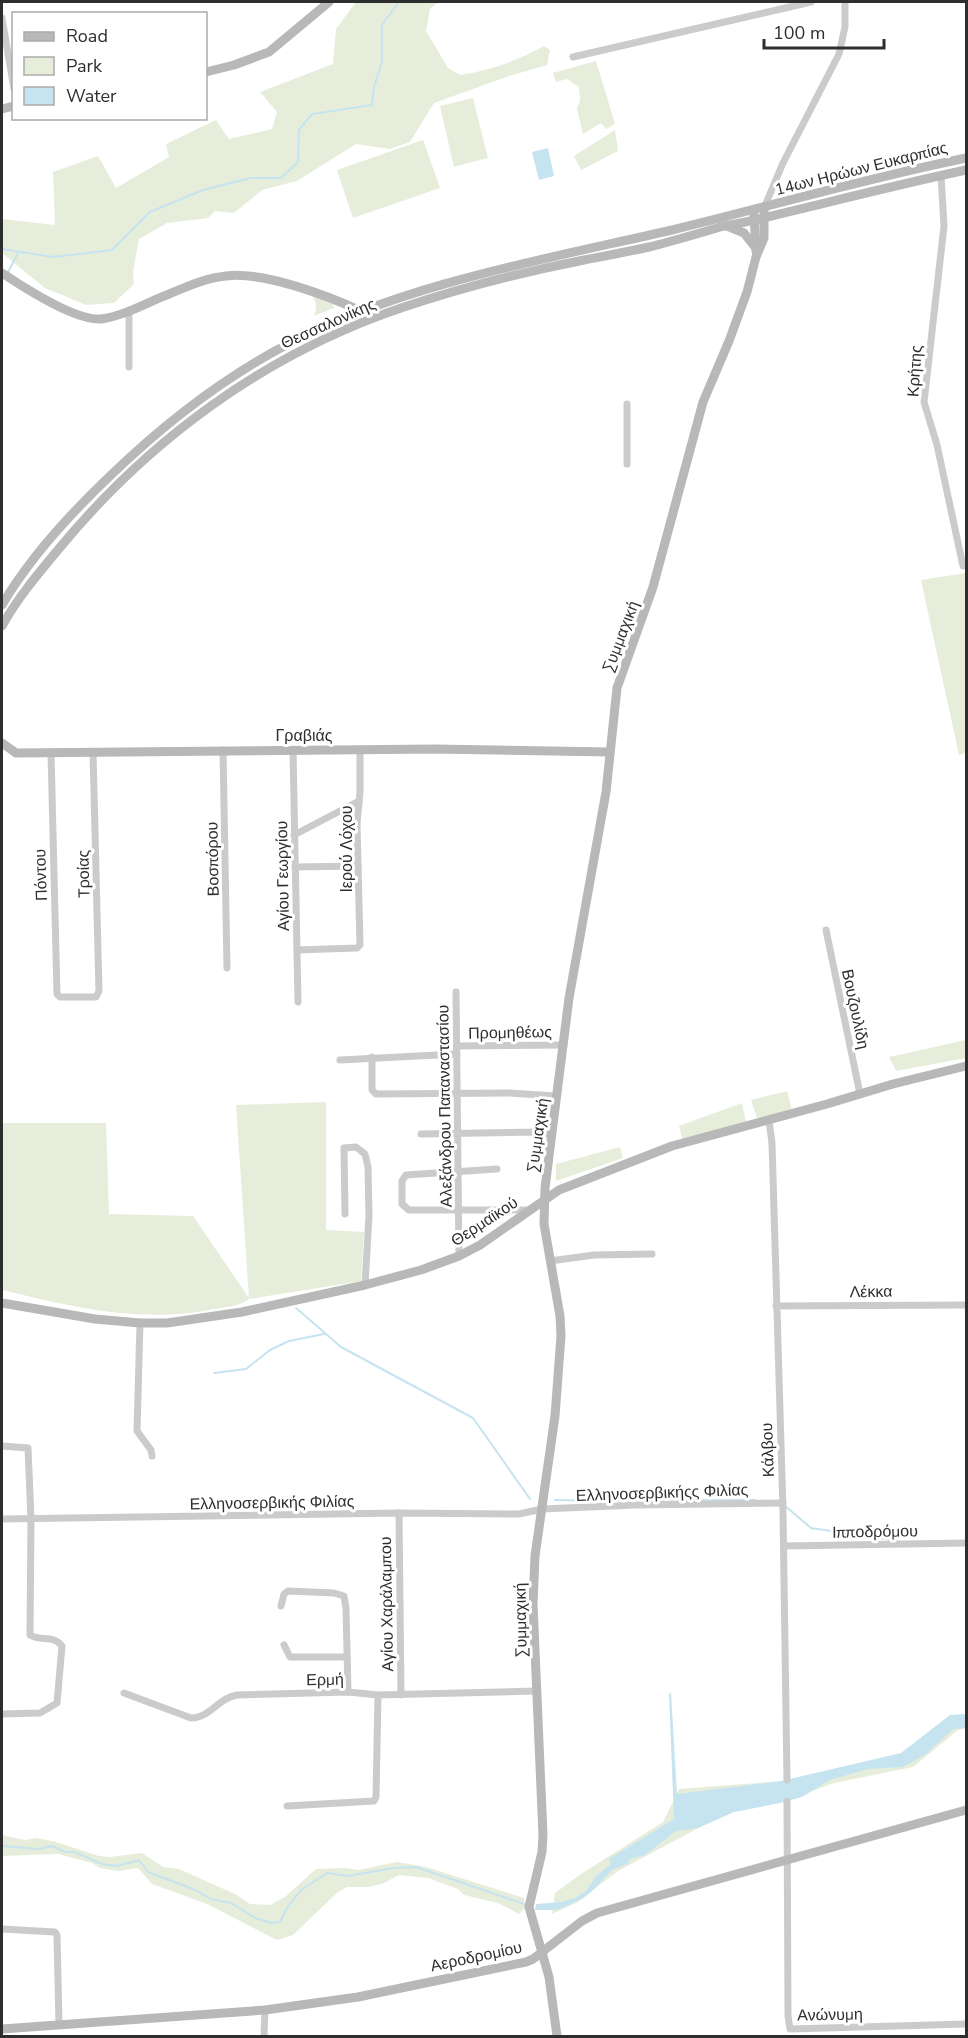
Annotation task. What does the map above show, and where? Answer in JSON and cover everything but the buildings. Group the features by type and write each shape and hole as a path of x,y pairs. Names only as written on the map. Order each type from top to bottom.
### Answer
{"street":[{"path":"207,72 269,52 329,2"},
{"path":"573,57 811,2"},
{"path":"759,214 839,54 845,27 845,2"},
{"path":"2,18 12,77"},
{"name":"14ων Ηρώων Ευκαρπίας","path":"759,214 966,158"},
{"name":"14ων Ηρώων Ευκαρπίας","path":"759,214 966,170"},
{"name":"Κρήτης","path":"941,175 944,226 924,402 937,445 965,565"},
{"name":"Θεσσαλονίκης","path":"2,627 35,578 76,527 141,461 207,409 298,351 366,321 442,296 548,268 650,247 726,226 759,214"},
{"name":"Θεσσαλονίκης","path":"2,605 24,573 65,522 121,465 165,426 221,384 260,360 314,332 363,312 481,274 759,214"},
{"name":"Συμμαχική","path":"557,2037 553,1997 529,1907 542,1852 543,1835 534,1573 555,1416 560,1353 560,1316 544,1224 544,1199 577,950 598,839 620,677 645,613 703,402 747,292 756,255 759,214"},
{"path":"726,226 748,236 755,246 756,255"},
{"path":"2,273 53,303 84,317 103,318 129,311 199,282 229,275 254,277 324,295 363,312"},
{"path":"129,311 129,367"},
{"path":"627,404 627,464"},
{"name":"Γραβιάς","path":"2,743 16,753 223,750 610,752"},
{"name":"Βοσπόρου","path":"223,750 227,968"},
{"name":"Αγίου Γεωργίου","path":"293,750 298,1002"},
{"name":"Ιερού Λόχου","path":"297,950 357,948 360,945 358,866 360,750"},
{"name":"Τροίας","path":"58,996 96,997 99,994 93,752"},
{"name":"Πόντου","path":"51,753 58,996"},
{"path":"294,835 359,801"},
{"path":"295,867 358,866"},
{"name":"Βουζουλίδη","path":"826,930 860,1094"},
{"name":"Αλεξάνδρου Παπαναστασίου","path":"456,992 459,1256"},
{"name":"Προμηθέως","path":"340,1060 457,1050 564,1045"},
{"path":"372,1057 373,1093 376,1094 509,1093 557,1096"},
{"name":"Θερμαϊκού","path":"2,1304 52,1313 140,1323 167,1323 204,1318 364,1285 421,1270 459,1256 480,1245 559,1190 672,1146 903,1081 966,1066"},
{"name":"Κάλβου","path":"769,1120 772,1143 783,1503 787,1780"},
{"path":"421,1134 538,1132 552,1135"},
{"path":"345,1214 344,1148 356,1147 364,1155 368,1167 369,1216 364,1285"},
{"path":"497,1169 406,1175 402,1181 401,1201 405,1208 410,1210 528,1210"},
{"path":"550,1261 594,1255 652,1254"},
{"name":"Λέκκα","path":"776,1306 966,1305"},
{"path":"140,1323 137,1431 151,1450 152,1456"},
{"path":"2,1446 28,1448 31,1518 28,1629 33,1637 55,1639 62,1646 57,1703 40,1713 2,1714"},
{"name":"Ελληνοσερβικήςς Φιλίας","path":"542,1509 783,1503"},
{"name":"Ελληνοσερβικής Φιλίας","path":"2,1519 399,1513 519,1514 542,1509"},
{"name":"Αγίου Χαράλαμπου","path":"399,1513 401,1695"},
{"name":"Ιπποδρόμου","path":"784,1546 966,1543"},
{"path":"281,1606 284,1593 288,1591 334,1593 344,1596 348,1692"},
{"path":"284,1646 290,1657 347,1657"},
{"name":"Ερμή","path":"124,1693 191,1718 199,1718 205,1716 222,1700 237,1695 348,1692 401,1695 537,1691"},
{"path":"287,1806 374,1801 376,1797 378,1695"},
{"name":"Ανώνυμη","path":"787,1801 790,2033 966,2024"},
{"name":"Αεροδρομίου","path":"8,2031 59,2025 265,2010 358,1997 526,1962 597,1912 966,1809"},
{"path":"2,1929 56,1932 59,2025"},
{"path":"264,2037 265,2010"}],"green space":[{"path":"356,2 438,2 430,9 426,31 448,68 460,75 504,64 544,46 550,50 547,65 434,103 410,142 390,149 356,144 297,181 262,190 234,213 215,211 208,218 167,223 139,239 133,272 134,284 114,303 86,305 45,288 2,253 2,219 55,225 53,172 98,156 116,188 169,157 166,144 216,120 229,139 272,129 277,112 260,92 333,64 336,29"},
{"path":"596,61 615,124 606,129 601,123 583,134 577,109 580,100 579,87 567,79 556,82 553,73"},
{"path":"473,98 488,158 454,167 440,106"},
{"path":"615,130 618,151 581,170 574,156"},
{"path":"423,140 440,188 353,218 337,170"},
{"path":"310,294 333,304 334,308 314,316 316,304"},
{"path":"966,573 966,753 959,755 921,580"},
{"path":"966,1040 966,1058 896,1071 889,1057"},
{"path":"787,1091 792,1110 758,1121 751,1100"},
{"path":"326,1102 326,1230 364,1232 361,1281 249,1299 224,1308 161,1315 107,1312 2,1290 2,1123 106,1123 109,1214 193,1216 249,1298 236,1105"},
{"path":"742,1103 746,1122 683,1142 679,1126"},
{"path":"620,1147 623,1158 556,1181 556,1164"},
{"path":"966,1714 966,1728 958,1730 913,1767 834,1783 785,1801 734,1809 618,1871 576,1903 552,1914 555,1893 663,1822 679,1789 783,1781 903,1754"},
{"path":"2,1835 25,1840 37,1838 56,1842 99,1856 142,1853 163,1867 179,1869 235,1894 250,1904 270,1905 285,1897 316,1869 358,1870 397,1862 426,1867 524,1898 525,1908 519,1914 498,1903 464,1895 458,1889 428,1878 399,1875 382,1884 347,1887 338,1892 293,1935 277,1940 207,1904 152,1884 138,1868 118,1871 100,1868 92,1863 58,1854 2,1856"}],"water":[{"path":"548,148 554,176 539,180 532,152"},
{"path":"671,1693 677,1794 781,1781 901,1753 950,1715 966,1714 966,1728 953,1729 926,1754 903,1767 868,1769 830,1780 802,1797 734,1812 698,1828 676,1831 645,1855 629,1859 629,1863 612,1870 582,1899 557,1910 535,1910 536,1904 562,1902 575,1898 587,1890 596,1876 611,1864 609,1859 674,1819 669,1694"}],"waterway":[{"path":"2,249 53,257 112,250 150,212 203,190 251,178 281,178 298,162 299,130 312,114 372,105 374,87 382,62 382,25 399,2"},
{"path":"8,272 18,253"},
{"path":"296,1308 341,1347 473,1418 530,1499"},
{"path":"214,1373 246,1369 270,1350 289,1341 324,1334"},
{"path":"555,1500 756,1500"},
{"path":"784,1505 811,1528 898,1541"},
{"path":"2,1846 39,1849 52,1846 65,1852 74,1852 102,1864 117,1866 139,1860 148,1872 193,1889 211,1899 231,1903 255,1918 271,1923 280,1922 287,1908 301,1890 327,1873 348,1876 393,1868 416,1867 527,1905"}]}
